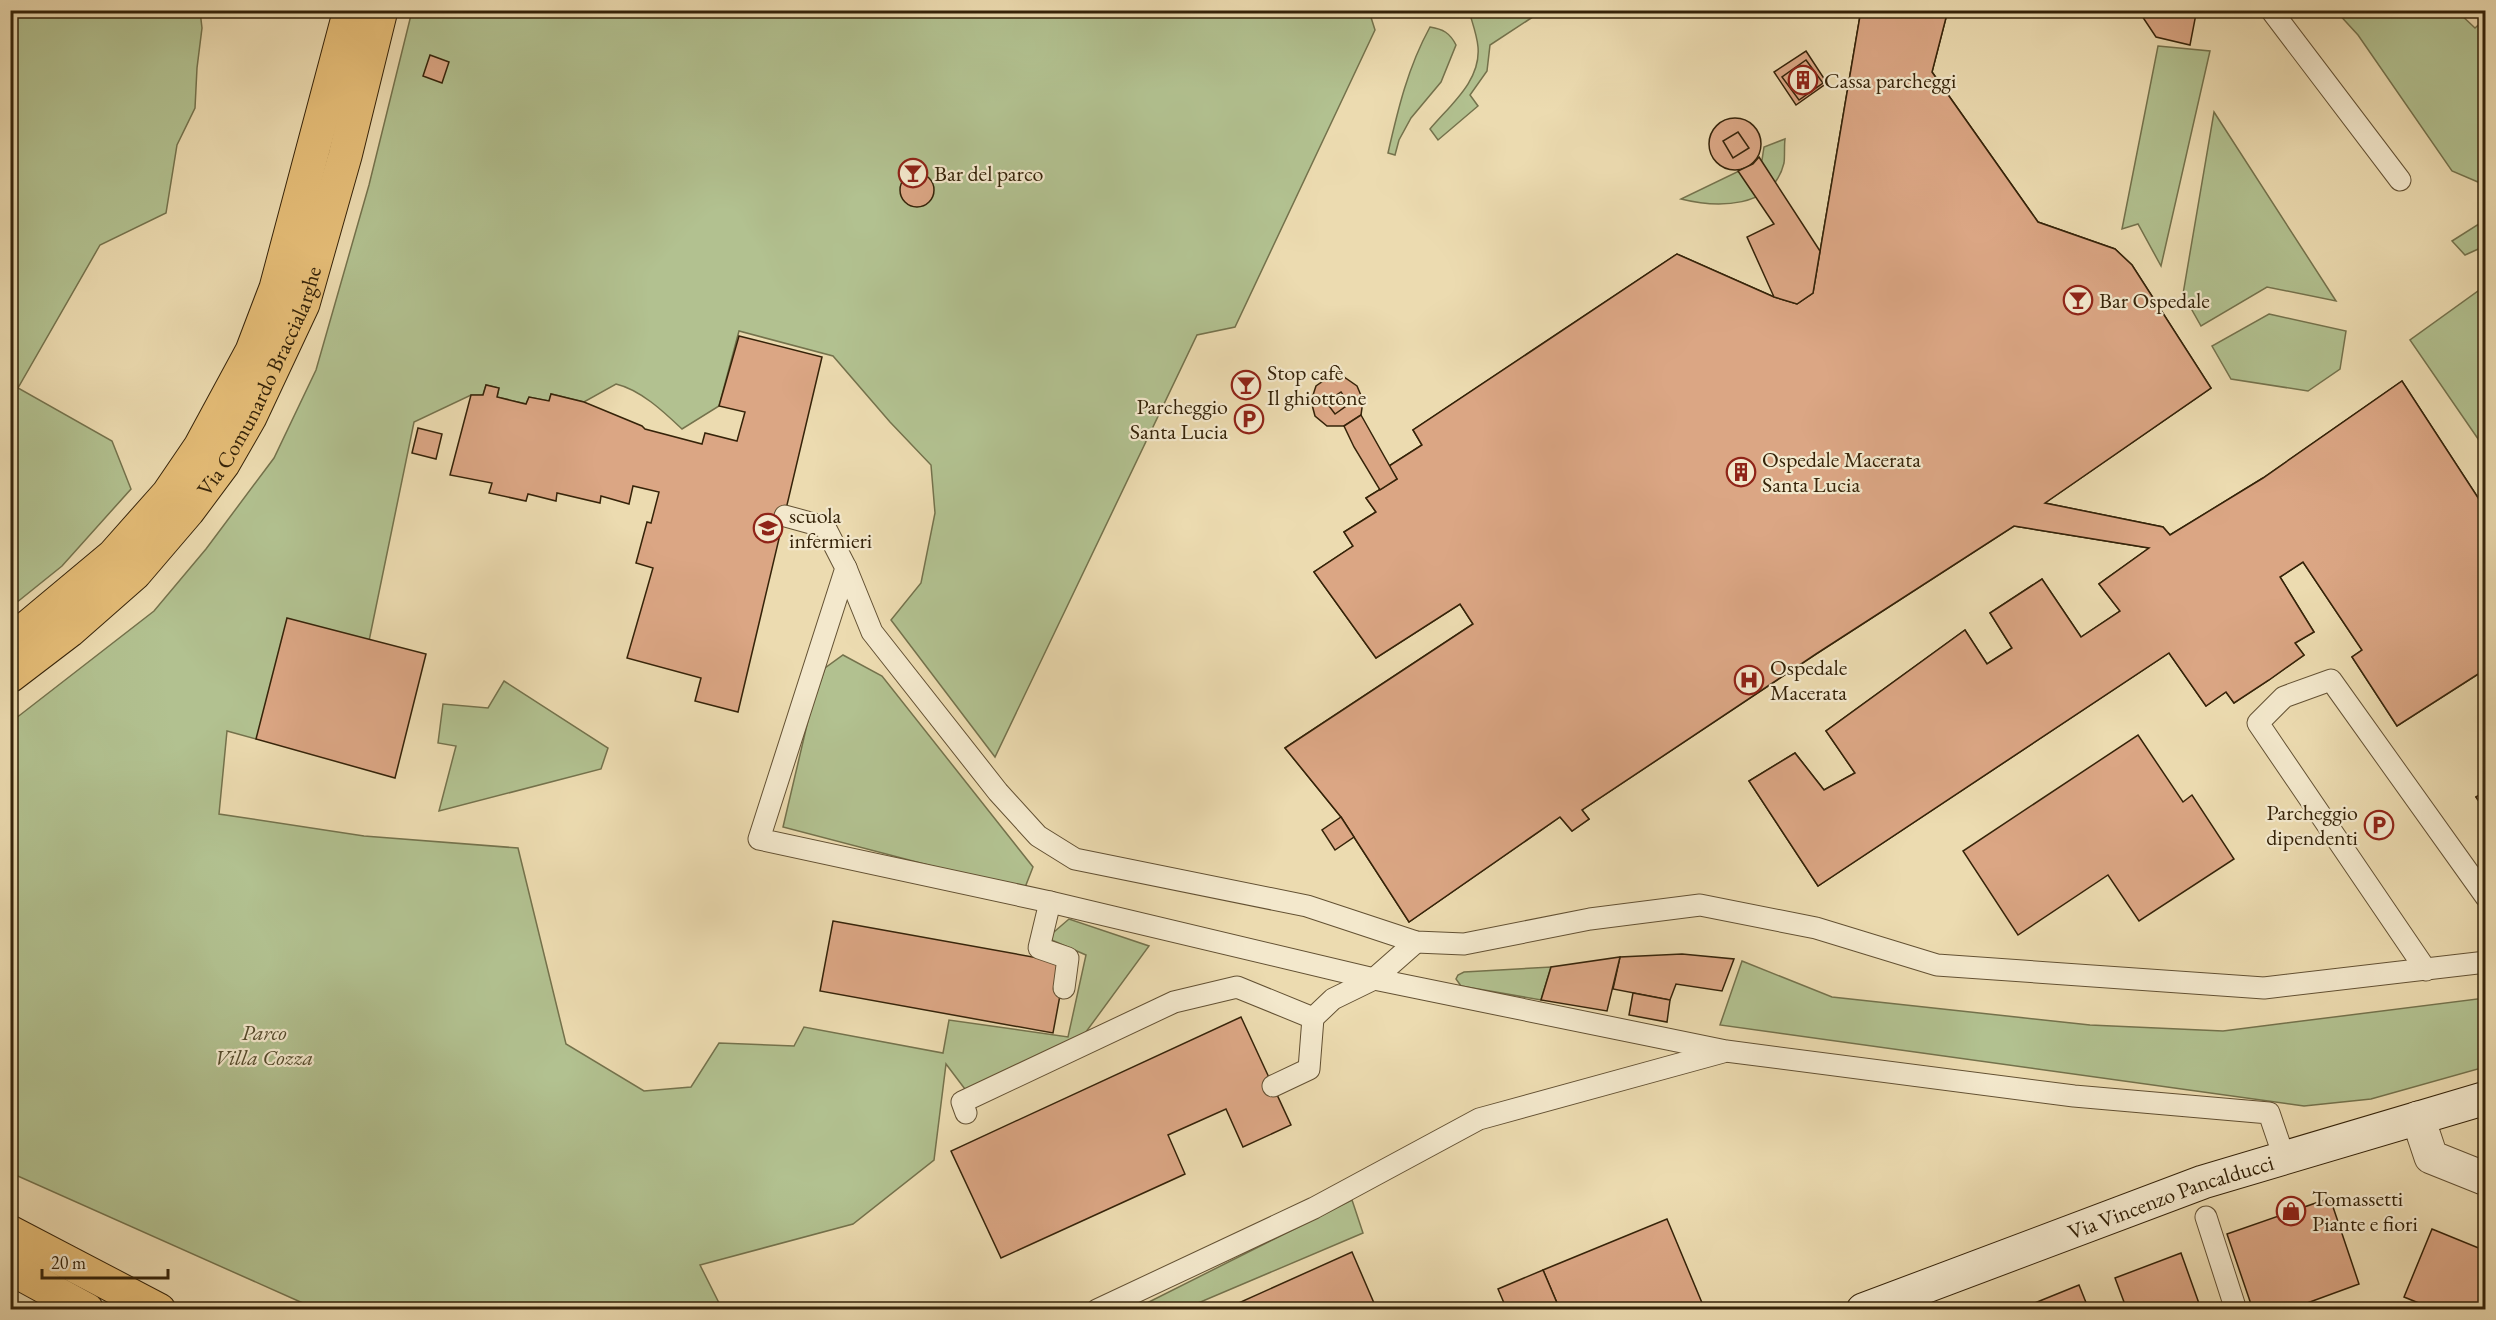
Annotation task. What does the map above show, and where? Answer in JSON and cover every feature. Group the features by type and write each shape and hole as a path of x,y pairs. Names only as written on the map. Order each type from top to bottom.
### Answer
{"main road":[{"name":"Via Comunardo Braccialarghe","path":"10,642 113,556 168,495 200,447 252,351 276,288 350,10"},
{"name":"Via Comunardo Braccialarghe","path":"10,676 69,631 135,573 188,511 223,464 250,417 303,304 345,156 381,10"},
{"name":"Via Vincenzo Pancalducci","path":"1863,1310 1889,1298 2203,1182 2486,1098"},
{"path":"2418,1118 2431,1156 2486,1179"},
{"path":"10,1232 159,1310"},
{"path":"10,1268 87,1310"}],"lane":[{"path":"2271,10 2400,180"},
{"path":"785,516 825,526 846,568 872,632 998,792 1038,836 1075,859 1307,906 1416,942 1464,944 1590,919 1700,905 1816,928 1937,965 2265,988 2486,962"},
{"path":"846,568 759,839 1050,902 1374,979 1726,1051 2074,1096 2269,1113 2284,1157"},
{"path":"2426,970 2258,723 2284,697 2331,680 2486,897"},
{"path":"1050,902 1039,948 1068,958 1064,988"},
{"path":"1273,1086 1309,1069 1313,1018 1333,999 1374,979 1416,942"},
{"path":"966,1113 962,1102 1174,1002 1237,987 1313,1018"},
{"path":"1097,1310 1314,1208 1479,1119 1726,1051"},
{"path":"2206,1217 2236,1310"}],"green space":[{"path":"11,10 200,11 202,28 195,108 177,145 166,213 100,245 18,388 112,441 131,489 62,566 11,607"},
{"name":"Parco Villa Cozza","path":"412,11 1369,11 1375,30 1235,327 1197,335 995,757 891,620 921,583 935,513 931,465 833,356 739,331 719,406 682,429 643,396 616,384 584,402 551,394 549,401 529,397 526,404 497,397 499,388 486,385 483,395 471,395 414,422 369,641 256,739 227,731 219,814 364,836 518,848 566,1044 644,1091 691,1087 719,1043 794,1046 804,1027 943,1053 949,1020 1068,1037 1086,955 1047,938 1069,919 1149,946 1083,1036 974,1101 946,1064 934,1160 853,1224 700,1265 722,1309 313,1309 11,1173 11,722 154,611 206,549 274,458 316,370 369,185"},
{"path":"1469,11 1542,11 1490,45 1487,71 1470,95 1478,106 1438,140 1430,129 1463,92 1475,71 1478,59 1476,33"},
{"path":"2336,11 2457,11 2475,28 2485,19 2485,185 2452,171 2358,35"},
{"path":"1430,27 1446,32 1456,45 1441,82 1411,118 1399,140 1395,155 1388,153 1410,73"},
{"path":"2158,46 2210,51 2161,266 2138,224 2122,229"},
{"path":"2214,112 2336,301 2267,287 2201,326 2183,294"},
{"path":"1785,139 1784,163 1778,178 1756,197 1727,204 1681,199 1762,160 1764,147"},
{"path":"2485,220 2485,246 2465,255 2452,241"},
{"path":"2485,286 2485,449 2410,340"},
{"path":"2269,314 2346,331 2340,369 2308,391 2231,379 2212,346"},
{"path":"843,655 882,676 1033,867 1024,890 783,827 810,712 825,668"},
{"path":"504,681 608,748 601,769 439,811 456,746 438,743 443,704 488,708"},
{"path":"1742,961 1832,997 2090,1025 2223,1031 2485,998 2485,1067 2371,1099 2304,1106 1720,1025"},
{"path":"1551,967 1541,1000 1461,986 1456,979 1464,972"},
{"path":"1352,1200 1363,1233 1184,1309 1133,1310"}],"building":[{"name":"Ospedale Macerata Santa Lucia","path":"1861,10 1948,10 1932,72 2038,222 2115,249 2132,265 2211,388 2045,503 2163,527 2170,535 2263,478 2402,381 2486,510 2486,669 2397,726 2352,657 2362,650 2303,562 2280,577 2314,632 2295,643 2304,655 2269,680 2234,703 2226,692 2206,706 2169,653 1818,886 1749,781 1795,753 1824,790 1855,773 1826,731 1965,630 1987,664 2012,648 1990,613 2042,579 2081,637 2120,611 2099,584 2149,548 2014,526 1816,654 1582,810 1589,819 1572,831 1560,817 1409,922 1341,817 1285,748 1473,624 1460,604 1376,658 1314,572 1353,546 1344,532 1376,512 1366,498 1397,479 1389,466 1422,445 1413,430 1677,254 1774,297 1797,304 1813,293"},
{"name":"Ospedale Macerata Santa Lucia","path":"1861,10 1948,10 1932,72 2038,222 2115,249 2132,265 2211,388 2045,503 2163,527 2170,535 2263,478 2402,381 2486,510 2486,669 2397,726 2352,657 2362,650 2303,562 2280,577 2314,632 2295,643 2304,655 2269,680 2234,703 2226,692 2206,706 2169,653 1818,886 1749,781 1795,753 1824,790 1855,773 1826,731 1965,630 1987,664 2012,648 1990,613 2042,579 2081,637 2120,611 2099,584 2149,548 2014,526 1816,654 1582,810 1589,819 1572,831 1560,817 1409,922 1341,817 1285,748 1473,624 1460,604 1376,658 1314,572 1353,546 1344,532 1376,512 1366,498 1397,479 1389,466 1422,445 1413,430 1677,254 1774,297 1797,304 1813,293"},
{"path":"2138,10 2193,10 2196,14 2190,45 2156,37"},
{"path":"1806,51 1827,83 1796,105 1774,72"},
{"path":"430,55 449,62 442,83 423,76"},
{"name":"Cassa parcheggi","path":"1806,60 1823,83 1799,100 1782,77"},
{"path":"1730,118 1740,118 1749,122 1757,130 1761,144 1757,158 1749,166 1740,170 1730,170 1721,166 1713,158 1709,149 1709,139 1713,130 1721,122"},
{"path":"1738,132 1749,148 1733,158 1723,141"},
{"path":"1759,157 1820,251 1813,293 1797,304 1774,297 1747,237 1774,224 1738,171 1753,164"},
{"path":"917,173 929,178 934,190 929,202 917,207 905,202 900,190 905,178"},
{"path":"739,336 822,357 738,712 695,701 701,678 627,658 653,568 636,563 647,522 651,523 659,492 633,486 629,504 601,496 600,503 557,493 556,501 528,494 526,501 489,493 492,483 450,475 471,395 483,395 486,385 499,388 497,397 526,404 529,397 549,401 551,394 584,402 645,429 702,444 705,433 737,441 745,412 719,406"},
{"path":"1329,377 1344,377 1357,386 1363,400 1361,415 1344,426 1327,426 1315,416 1311,401 1316,386"},
{"path":"1341,392 1349,404 1335,414 1326,402"},
{"path":"1361,415 1397,479 1380,490 1344,426"},
{"path":"418,428 442,434 436,459 412,453"},
{"path":"287,618 426,654 395,778 256,739"},
{"path":"2138,735 2183,802 2192,795 2234,859 2139,921 2108,875 2018,935 1963,851"},
{"path":"2486,791 2486,812 2476,797"},
{"path":"2486,791 2486,812 2476,797"},
{"path":"1341,817 1354,837 1335,850 1322,830"},
{"path":"833,921 1066,963 1053,1033 820,991"},
{"path":"1682,954 1734,959 1722,991 1676,984 1670,1000 1613,989 1620,957"},
{"path":"1620,957 1607,1011 1541,1000 1551,967"},
{"path":"1633,993 1670,1000 1667,1022 1629,1015"},
{"path":"1241,1017 1291,1125 1243,1147 1226,1109 1168,1135 1185,1174 1001,1258 951,1151"},
{"path":"2330,1198 2359,1284 2288,1310 2253,1310 2227,1234"},
{"path":"1667,1219 1705,1310 1621,1310 1618,1304 1604,1310 1560,1310 1543,1270"},
{"path":"2432,1229 2486,1251 2486,1310 2436,1310 2404,1297"},
{"path":"1352,1252 1377,1310 1223,1310"},
{"path":"2181,1253 2201,1309 2127,1310 2115,1278"},
{"path":"1543,1270 1560,1310 1507,1310 1498,1289"},
{"path":"2079,1285 2089,1310 2017,1310 2042,1300"}],"place":[{"name":"Cassa parcheggi","path":"1803,80"},
{"name":"Bar del parco","path":"913,173"},
{"name":"Bar Ospedale","path":"2078,300"},
{"name":"Stop cafè Il ghiottone","path":"1246,385"},
{"name":"Parcheggio Santa Lucia","path":"1249,419"},
{"name":"Ospedale Macerata Santa Lucia","path":"1741,472"},
{"name":"scuola infermieri","path":"768,528"},
{"name":"Ospedale Macerata","path":"1749,680"},
{"name":"Parcheggio dipendenti","path":"2379,825"},
{"name":"Tomassetti Piante e fiori","path":"2291,1211"}]}
